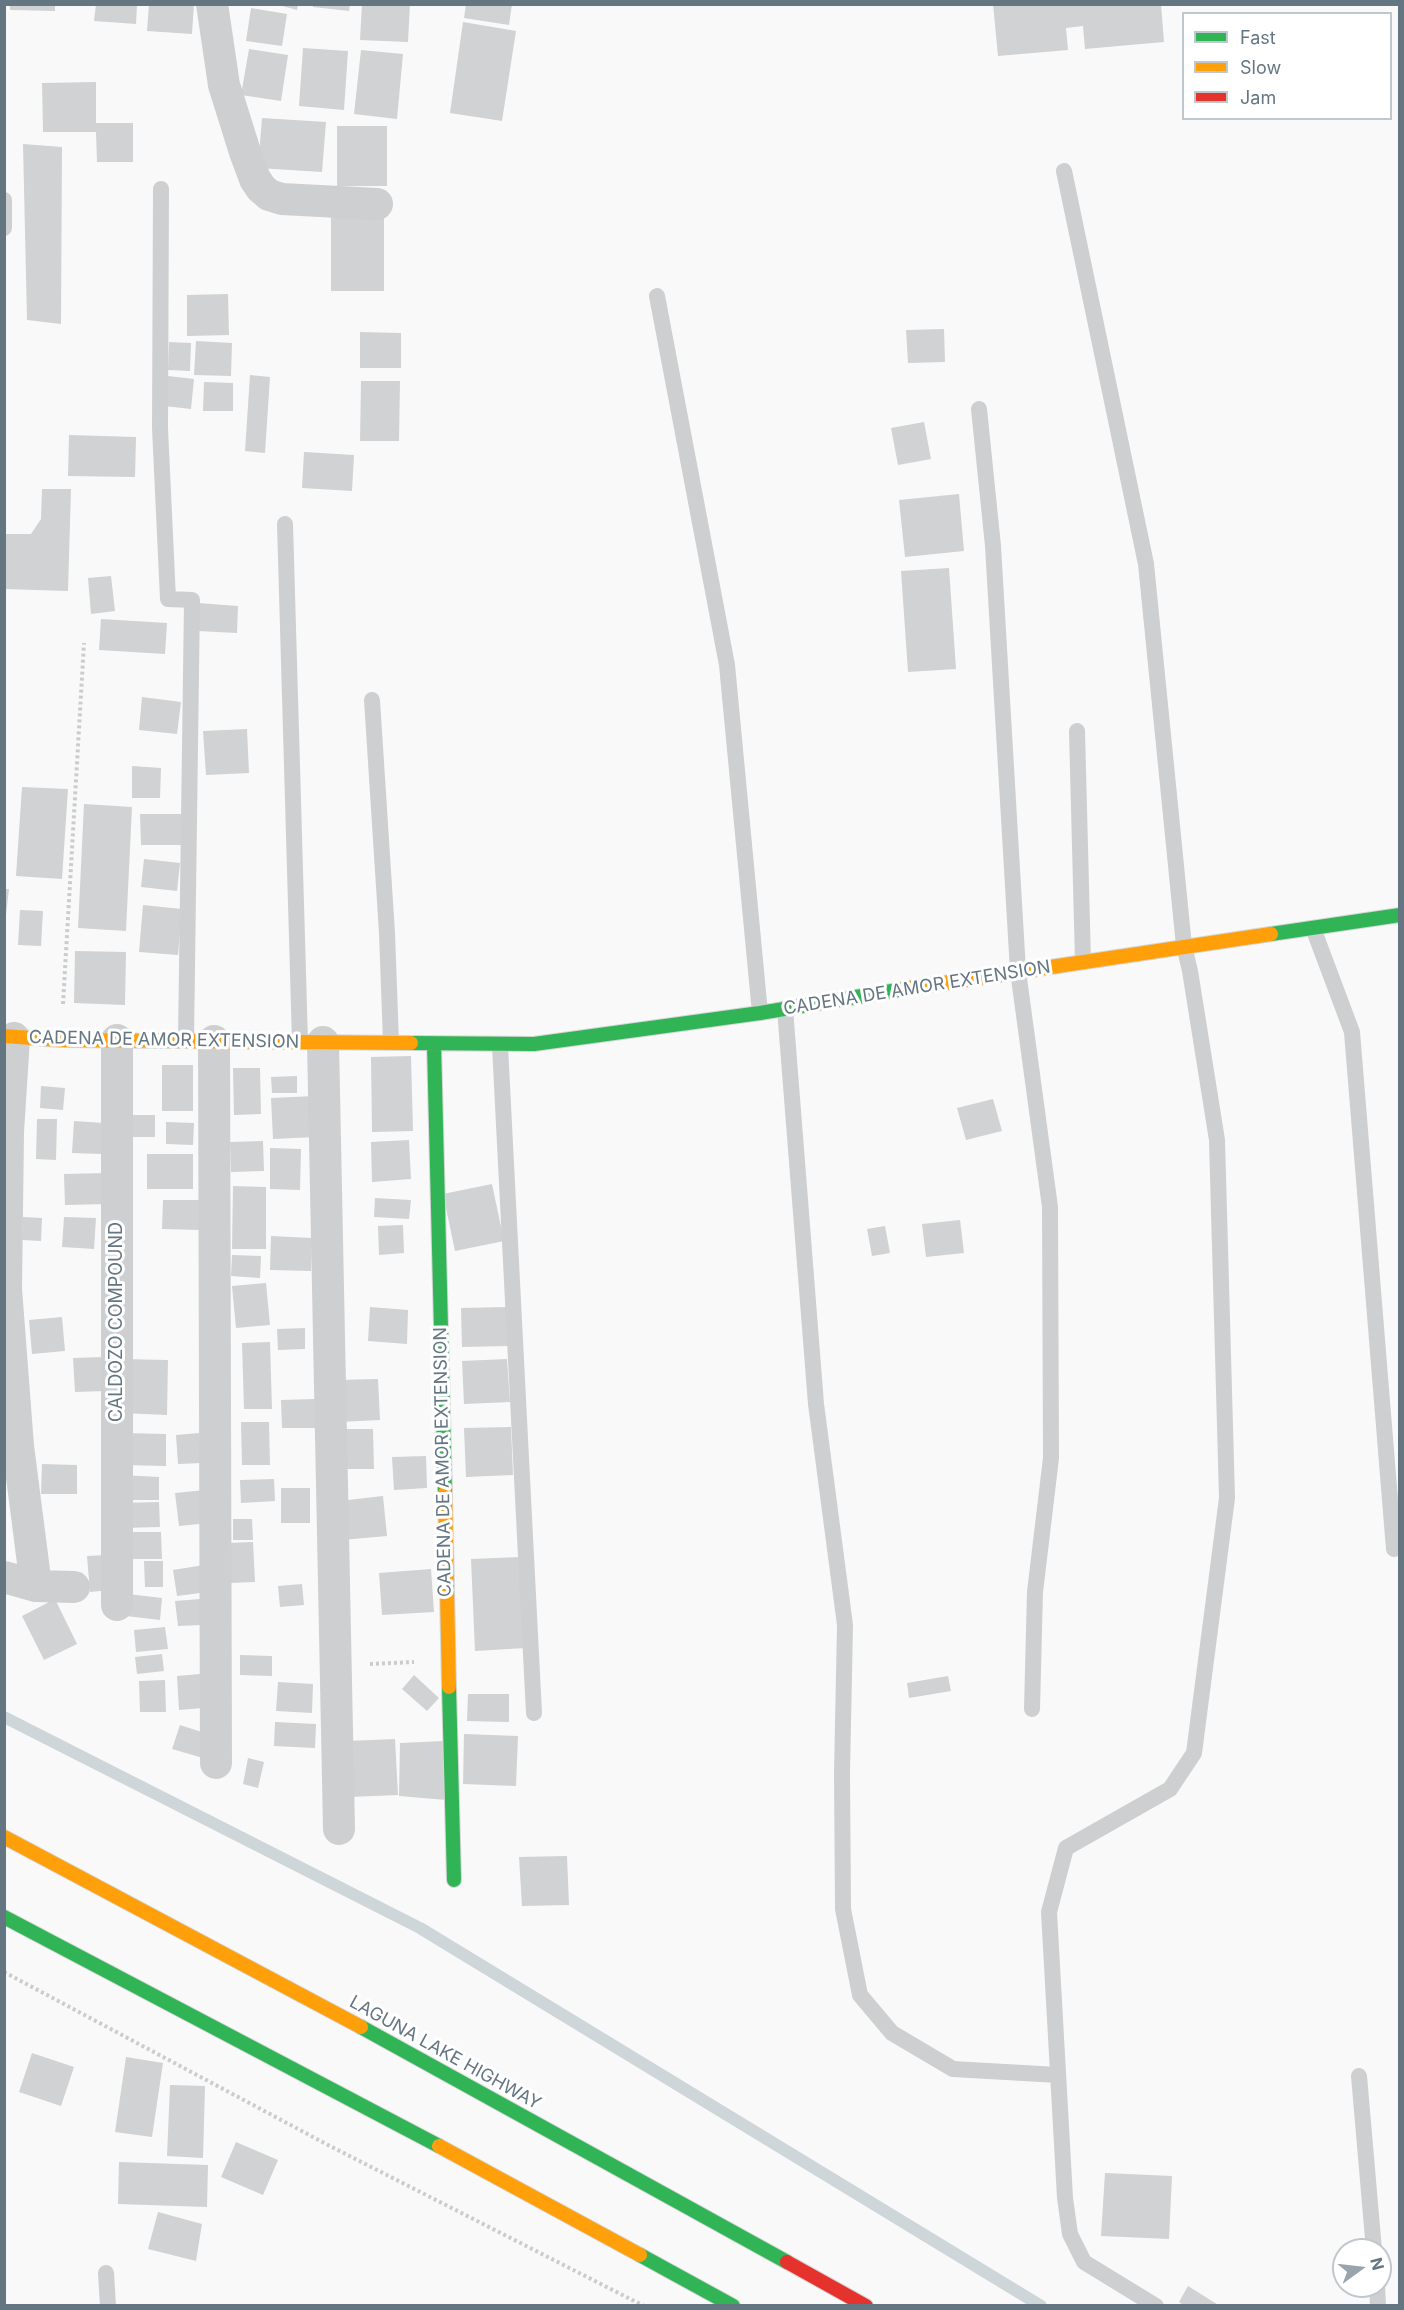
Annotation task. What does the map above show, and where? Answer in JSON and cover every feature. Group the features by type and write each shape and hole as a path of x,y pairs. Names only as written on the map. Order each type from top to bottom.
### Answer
{"street":[{"path":"212,4 225,85 245,152 255,179 261,188 282,199 376,204"},
{"name":"CADENA DE AMOR EXTENSION","path":"9,1037 60,1040 391,1042 500,1046 534,1044 760,1013 1018,971 1400,915"},
{"path":"9,1037 6,1289 18,1446 36,1586"},
{"name":"CALDOZO COMPOUND","path":"117,1040 117,1605"},
{"path":"200,1041 216,1763"},
{"name":"CADENA DE AMOR EXTENSION","path":"312,1042 336,1666 339,1829"},
{"name":"CADENA DE AMOR EXTENSION","path":"434,1044 454,1880"},
{"path":"4,1577 36,1586 74,1587"},
{"name":"LAGUNA LAKE HIGHWAY","path":"4,1837 424,2061 866,2306"},
{"path":"4,1917 382,2114 733,2306"}],"lane":[{"path":"1064,171 1146,564 1184,946 1217,1140 1227,1498 1194,1753 1170,1789 1066,1848 1049,1912 1070,2234 1084,2262 1156,2306"},
{"path":"161,189 160,428 168,600 192,600 200,1041"},
{"path":"4,200 4,228"},
{"path":"657,296 727,665 760,1013"},
{"path":"979,409 993,546 1018,971 1050,1207 1051,1458 1035,1592 1032,1709"},
{"path":"285,524 312,1042"},
{"path":"372,700 387,933 391,1042"},
{"path":"1077,731 1083,962"},
{"path":"1312,928 1352,1032 1394,1549"},
{"path":"785,1009 816,1404 845,1626 842,1773 843,1909 860,1995 892,2033 953,2069 1058,2075"},
{"path":"500,1046 534,1713"},
{"path":"1359,2076 1373,2238"},
{"path":"106,2273 108,2306"}],"path":[{"path":"60,1040 84,643"},
{"path":"336,1666 447,1661"},
{"path":"4,1972 328,2145 644,2306"}],"building":[{"path":"10,4 55,4 55,11 10,10"},
{"path":"96,4 137,4 136,24 94,21"},
{"path":"149,4 194,4 192,34 147,31"},
{"path":"275,4 298,4 297,10"},
{"path":"313,4 350,4 349,11 313,7"},
{"path":"362,4 410,4 408,42 360,40"},
{"path":"466,4 512,4 509,25 464,18"},
{"path":"993,4 1161,4 1164,42 1085,49 1083,26 1066,28 1068,50 998,56"},
{"path":"251,8 287,14 282,46 246,41"},
{"path":"463,22 516,31 502,121 450,113"},
{"path":"303,48 348,51 344,110 299,106"},
{"path":"249,49 288,55 281,101 241,95"},
{"path":"361,50 403,54 397,119 354,114"},
{"path":"96,82 96,123 133,123 133,162 97,162 96,132 43,132 42,83"},
{"path":"262,118 326,122 322,172 258,168"},
{"path":"337,126 387,126 387,186 337,186"},
{"path":"23,144 62,147 61,324 27,320"},
{"path":"331,215 384,215 384,291 331,291"},
{"path":"228,294 229,335 187,336 187,295"},
{"path":"944,329 945,362 908,363 906,330"},
{"path":"360,332 401,333 401,368 360,368"},
{"path":"196,341 232,343 231,376 194,375"},
{"path":"169,342 191,343 190,371 168,370"},
{"path":"250,375 270,377 265,453 245,451"},
{"path":"168,376 194,379 191,409 164,406"},
{"path":"361,381 400,381 399,441 360,441"},
{"path":"204,382 233,383 233,411 203,411"},
{"path":"924,422 931,459 898,465 891,428"},
{"path":"69,435 136,437 135,477 68,476"},
{"path":"304,452 354,455 352,491 302,488"},
{"path":"42,489 71,489 68,591 4,589 4,534 31,534 41,519"},
{"path":"959,494 964,551 905,557 899,500"},
{"path":"949,568 956,669 908,672 901,571"},
{"path":"111,576 115,611 91,614 88,578"},
{"path":"198,603 238,606 237,633 197,631"},
{"path":"101,619 167,623 165,654 99,650"},
{"path":"142,697 181,702 177,734 139,730"},
{"path":"247,729 249,773 206,775 203,731"},
{"path":"132,766 161,768 160,798 132,798"},
{"path":"22,787 68,789 62,879 16,876"},
{"path":"84,804 132,807 126,931 78,928"},
{"path":"140,814 181,814 181,845 141,845"},
{"path":"144,859 180,863 177,891 141,887"},
{"path":"4,889 9,889 6,915 4,915"},
{"path":"143,905 182,909 178,955 139,952"},
{"path":"20,910 43,911 41,946 18,945"},
{"path":"75,951 126,952 125,1005 74,1003"},
{"path":"411,1056 413,1131 372,1132 371,1057"},
{"path":"162,1065 193,1065 193,1111 162,1111"},
{"path":"233,1068 260,1068 261,1114 234,1115"},
{"path":"297,1076 297,1093 272,1093 271,1077"},
{"path":"41,1086 65,1088 63,1110 40,1108"},
{"path":"314,1096 316,1137 273,1139 271,1098"},
{"path":"993,1099 1002,1131 966,1140 957,1108"},
{"path":"127,1115 155,1115 155,1137 127,1137"},
{"path":"37,1119 57,1119 56,1160 36,1159"},
{"path":"74,1121 104,1123 102,1154 72,1153"},
{"path":"166,1122 194,1123 193,1145 166,1144"},
{"path":"409,1140 411,1179 372,1182 371,1142"},
{"path":"263,1141 264,1171 231,1172 230,1142"},
{"path":"270,1148 301,1149 300,1190 270,1189"},
{"path":"147,1154 193,1154 193,1189 147,1189"},
{"path":"108,1173 109,1204 65,1205 64,1174"},
{"path":"492,1184 504,1241 455,1251 443,1194"},
{"path":"233,1186 266,1187 266,1249 232,1249"},
{"path":"375,1198 411,1200 409,1219 374,1217"},
{"path":"163,1200 202,1200 201,1230 162,1229"},
{"path":"23,1217 42,1218 41,1241 22,1240"},
{"path":"64,1217 96,1218 94,1249 62,1247"},
{"path":"960,1220 964,1253 926,1257 922,1224"},
{"path":"403,1225 404,1253 379,1255 378,1226"},
{"path":"885,1226 890,1253 872,1256 867,1229"},
{"path":"271,1236 312,1238 311,1271 270,1270"},
{"path":"232,1255 261,1256 260,1278 231,1276"},
{"path":"266,1283 270,1325 236,1328 232,1286"},
{"path":"370,1307 408,1310 407,1344 368,1341"},
{"path":"509,1307 510,1346 462,1347 461,1308"},
{"path":"62,1317 65,1351 32,1354 29,1320"},
{"path":"305,1328 305,1349 278,1350 277,1329"},
{"path":"270,1342 272,1409 244,1409 242,1343"},
{"path":"104,1357 106,1391 75,1392 73,1358"},
{"path":"122,1359 168,1360 167,1415 121,1413"},
{"path":"507,1359 510,1402 464,1404 462,1361"},
{"path":"378,1379 380,1420 340,1422 338,1380"},
{"path":"315,1399 316,1428 282,1428 281,1400"},
{"path":"241,1422 269,1422 270,1465 242,1465"},
{"path":"511,1427 513,1475 466,1477 464,1428"},
{"path":"333,1429 373,1429 374,1469 334,1469"},
{"path":"123,1433 166,1434 166,1466 123,1465"},
{"path":"199,1433 201,1463 178,1464 176,1435"},
{"path":"426,1456 427,1488 394,1490 392,1457"},
{"path":"42,1464 77,1465 77,1494 41,1494"},
{"path":"121,1475 159,1477 159,1500 124,1500"},
{"path":"274,1479 275,1501 241,1503 240,1480"},
{"path":"281,1488 310,1488 310,1523 281,1523"},
{"path":"205,1490 209,1523 179,1526 175,1493"},
{"path":"383,1496 387,1536 342,1540 339,1501"},
{"path":"159,1502 160,1527 123,1528 123,1503"},
{"path":"233,1519 252,1519 253,1540 233,1540"},
{"path":"123,1532 161,1532 162,1559 124,1559"},
{"path":"253,1542 255,1582 230,1583 227,1543"},
{"path":"107,1555 110,1590 90,1592 87,1556"},
{"path":"521,1557 526,1648 475,1651 471,1559"},
{"path":"144,1561 163,1561 163,1587 145,1587"},
{"path":"204,1565 208,1592 177,1596 173,1570"},
{"path":"431,1569 434,1612 382,1615 379,1573"},
{"path":"302,1584 304,1605 280,1607 278,1586"},
{"path":"128,1594 162,1598 160,1620 126,1616"},
{"path":"55,1599 77,1644 44,1660 22,1616"},
{"path":"200,1599 201,1625 178,1626 175,1601"},
{"path":"165,1627 168,1649 136,1652 134,1630"},
{"path":"162,1654 164,1671 137,1674 135,1657"},
{"path":"240,1655 272,1656 272,1676 240,1675"},
{"path":"200,1674 203,1708 179,1710 177,1676"},
{"path":"414,1675 439,1698 427,1711 402,1689"},
{"path":"948,1676 951,1691 909,1698 907,1683"},
{"path":"165,1680 166,1712 140,1712 139,1681"},
{"path":"278,1682 313,1684 312,1713 276,1711"},
{"path":"468,1694 509,1694 509,1722 467,1721"},
{"path":"275,1722 316,1724 315,1748 274,1746"},
{"path":"180,1725 211,1735 203,1758 172,1749"},
{"path":"464,1734 518,1736 516,1786 463,1784"},
{"path":"395,1739 398,1795 350,1797 347,1741"},
{"path":"444,1741 446,1800 399,1796 400,1743"},
{"path":"248,1758 264,1762 258,1788 243,1784"},
{"path":"567,1856 569,1905 522,1906 519,1857"},
{"path":"32,2053 74,2067 61,2106 19,2092"},
{"path":"126,2057 163,2063 152,2137 115,2132"},
{"path":"170,2085 205,2086 203,2158 167,2156"},
{"path":"236,2142 278,2160 263,2195 221,2177"},
{"path":"119,2162 208,2165 207,2207 118,2204"},
{"path":"1105,2173 1172,2176 1169,2239 1101,2236"},
{"path":"158,2212 202,2224 196,2261 148,2249"},
{"path":"1188,2286 1220,2306 1185,2306 1179,2302"}],"waterway":[{"path":"4,1717 420,1928 1041,2306"}],"traffic: fast":[{"path":"1271,934 1400,915"},
{"path":"411,1043 534,1044 760,1013 904,989"},
{"path":"434,1044 445,1493"},
{"path":"449,1687 454,1880"},
{"path":"4,1917 439,2146"},
{"path":"361,2027 787,2262"},
{"path":"640,2255 733,2306"}],"traffic: slow":[{"path":"904,989 1271,934"},
{"path":"4,1036 60,1040 411,1043"},
{"path":"445,1493 449,1687"},
{"path":"4,1837 361,2027"},
{"path":"439,2146 640,2255"}],"traffic: jam":[{"path":"787,2262 866,2306"}]}
